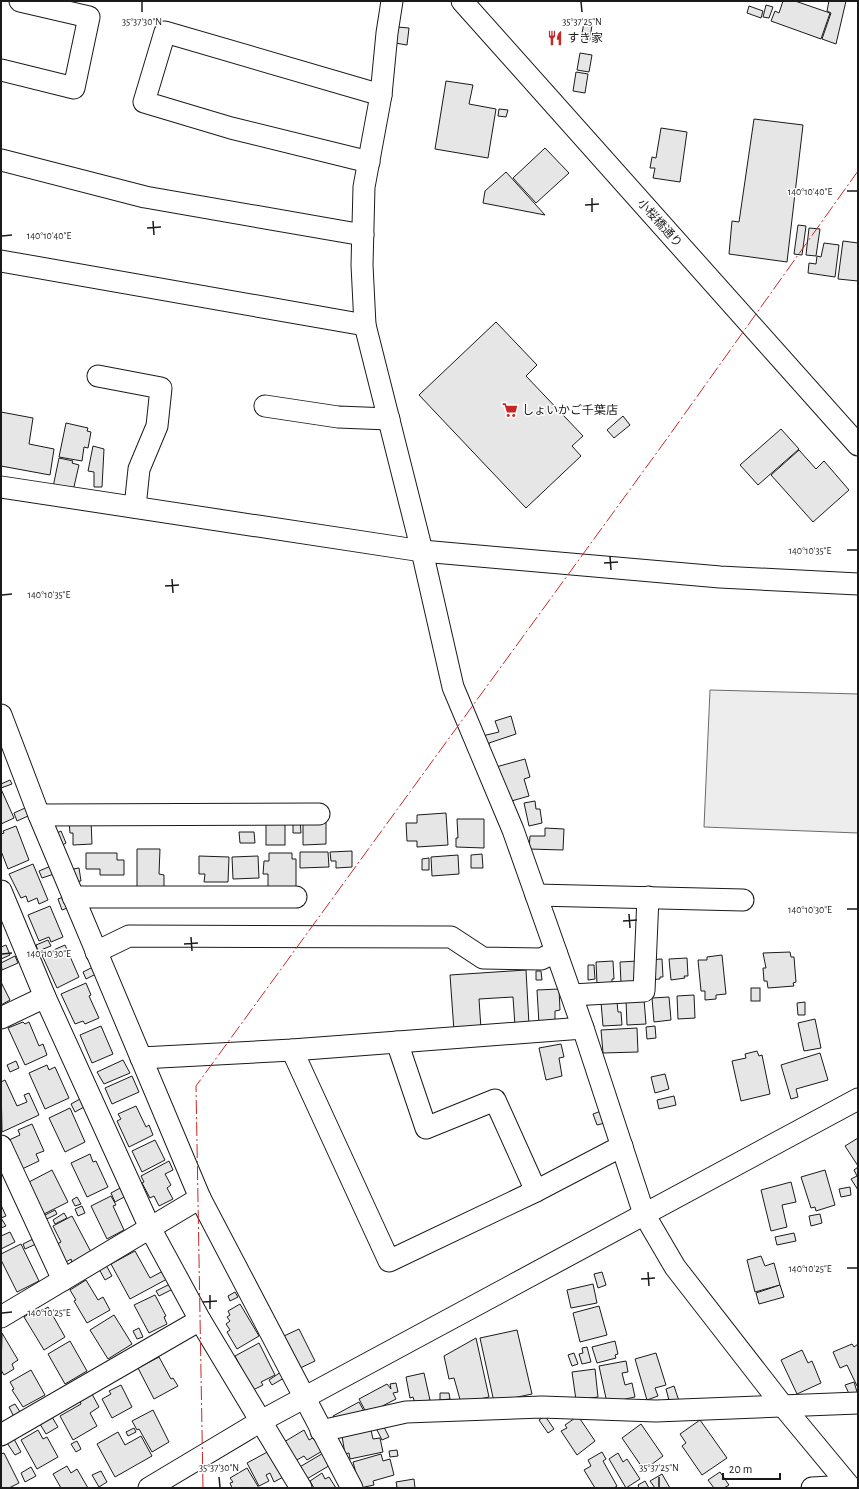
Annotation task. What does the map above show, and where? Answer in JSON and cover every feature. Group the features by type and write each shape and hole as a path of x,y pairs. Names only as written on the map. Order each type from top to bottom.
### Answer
{"street":[{"path":"1,70 74,88 89,17 20,1"},
{"path":"392,1 386,33 381,95 364,187 362,265 365,325 422,551 453,687 512,830 536,895 572,995 644,1214 675,1267 783,1406 850,1487"},
{"name":"小桜橋通り","path":"462,1 858,446"},
{"path":"369,162 231,128 144,102 165,32 381,95"},
{"path":"1,160 145,197 363,235"},
{"path":"1,261 365,325"},
{"path":"98,376 161,388 157,426 139,469 135,507"},
{"path":"265,406 338,417 389,419"},
{"path":"1,487 422,551 720,577 858,584"},
{"path":"1,715 39,815 200,1198 352,1488"},
{"path":"39,815 319,814"},
{"path":"536,895 743,900"},
{"path":"73,897 296,898"},
{"path":"572,995 644,991 648,897"},
{"path":"3,898 45,997 150,1228 200,1320 300,1488"},
{"path":"96,952 129,936 451,937 483,958 541,959 556,952"},
{"path":"1,1018 45,997"},
{"path":"141,1058 292,1050 583,1028"},
{"path":"397,1042 426,1128 495,1100 536,1191"},
{"path":"292,1050 388,1261 536,1191 622,1146"},
{"path":"149,1488 172,1482 261,1421 858,1099"},
{"path":"1,1146 63,1280"},
{"path":"1,1317 200,1198"},
{"path":"1,1435 200,1320"},
{"path":"321,1431 406,1412 542,1407 656,1411 858,1403"},
{"path":"812,1488 850,1487"}],"shaded area":[{"path":"710,690 858,694 858,833 704,827"}],"building":[{"path":"783,1 795,1 830,13 821,39 771,21 775,11 779,13"},
{"path":"829,1 846,1 836,44 822,39 831,13 827,11"},
{"path":"766,5 773,7 769,18 763,17"},
{"path":"749,6 763,11 761,18 747,13"},
{"path":"584,23 592,24 590,40 581,38"},
{"path":"397,27 409,28 407,45 395,43"},
{"path":"580,53 592,55 589,72 577,70"},
{"path":"576,72 588,74 585,93 573,91"},
{"path":"446,81 473,85 469,104 496,109 488,158 435,149"},
{"path":"499,109 508,110 506,117 498,116"},
{"path":"754,119 803,125 787,262 729,254 732,221 739,222"},
{"path":"661,128 687,132 680,182 653,178 655,168 650,168 652,157 656,158"},
{"path":"545,148 569,173 536,203 513,178"},
{"path":"506,172 545,215 483,203 485,191"},
{"path":"798,225 806,226 802,255 794,254"},
{"path":"809,228 820,229 816,256 806,255"},
{"path":"843,241 858,243 858,281 838,279"},
{"path":"824,243 839,245 835,277 808,273 809,263 816,264 817,256 821,257"},
{"path":"496,322 537,365 526,376 583,436 572,446 581,456 526,508 419,395"},
{"path":"1,412 33,418 29,444 54,449 50,475 1,466"},
{"path":"623,416 630,425 614,438 607,430"},
{"path":"66,423 88,428 87,431 91,432 88,448 84,447 82,461 59,457"},
{"path":"781,429 799,449 758,485 740,465"},
{"path":"93,446 104,449 102,487 94,487 94,472 88,471"},
{"path":"799,450 816,469 824,461 849,490 813,522 771,475"},
{"path":"59,458 73,461 72,463 79,465 73,491 53,487"},
{"path":"511,716 516,734 489,743 489,745 484,747 482,736 499,732 495,721"},
{"path":"525,759 530,777 524,779 529,796 508,802 496,767"},
{"path":"10,780 12,784 1,788 1,784"},
{"path":"1,789 14,818 1,824"},
{"path":"535,801 536,809 540,809 542,823 529,826 524,803"},
{"path":"25,808 28,816 17,821 14,813"},
{"path":"446,813 448,845 417,847 417,841 407,841 406,823 417,823 417,815"},
{"path":"300,819 301,833 293,833 293,820"},
{"path":"457,819 484,819 484,848 456,847 456,838 458,838"},
{"path":"91,820 92,844 73,845 73,833 70,833 69,821"},
{"path":"266,822 285,822 285,845 266,845"},
{"path":"303,822 326,822 326,844 303,845"},
{"path":"16,826 29,860 8,869 1,851 1,834 4,833 3,831"},
{"path":"545,828 564,829 563,850 529,849 530,836 545,836"},
{"path":"61,831 66,843 59,847 53,835"},
{"path":"239,832 254,832 255,843 240,843"},
{"path":"137,849 160,849 159,874 164,875 164,890 137,889"},
{"path":"352,851 352,867 336,868 336,861 331,861 330,852"},
{"path":"300,852 328,852 329,867 300,868"},
{"path":"86,853 117,853 117,860 124,860 124,875 100,875 100,869 86,869"},
{"path":"269,853 292,853 292,859 296,859 296,889 268,889 268,874 263,874 264,861 269,861"},
{"path":"482,854 483,868 471,868 471,855"},
{"path":"458,855 459,874 432,876 431,857"},
{"path":"199,856 229,857 228,882 204,882 205,874 199,874"},
{"path":"258,856 259,878 233,879 232,857"},
{"path":"429,858 429,870 422,870 422,859"},
{"path":"33,864 48,900 39,904 37,898 28,902 26,896 21,898 9,874"},
{"path":"51,866 54,874 42,878 39,871"},
{"path":"79,868 81,881 74,882 73,869"},
{"path":"66,896 70,907 62,910 58,899"},
{"path":"50,906 63,937 51,942 49,937 39,941 28,915"},
{"path":"48,940 51,946 38,951 36,945"},
{"path":"6,945 10,955 1,959 1,947"},
{"path":"65,945 79,977 57,988 42,955"},
{"path":"790,952 791,957 794,957 796,982 793,983 794,986 768,988 767,981 764,981 763,968 766,968 763,953"},
{"path":"722,955 726,994 716,995 716,999 705,1000 705,991 701,991 698,960 707,960 707,957"},
{"path":"15,956 18,963 2,970 1,963"},
{"path":"687,958 688,976 684,976 685,978 671,980 669,959"},
{"path":"662,959 663,977 660,977 660,979 647,980 646,960"},
{"path":"613,961 614,979 612,979 612,983 597,984 596,962"},
{"path":"638,961 637,982 621,983 620,962"},
{"path":"588,965 594,965 595,979 588,980"},
{"path":"93,967 96,974 86,979 83,972"},
{"path":"526,970 529,1025 515,1026 513,997 479,999 481,1029 454,1031 450,975"},
{"path":"536,971 541,971 542,980 536,980"},
{"path":"1,982 10,1000 1,1005"},
{"path":"86,983 91,995 89,996 99,1018 85,1024 83,1021 75,1024 61,994"},
{"path":"751,988 760,988 760,1001 751,1001"},
{"path":"559,989 560,1010 555,1011 555,1023 539,1024 537,990"},
{"path":"694,995 695,1018 678,1019 677,996"},
{"path":"669,997 671,1020 654,1022 652,998"},
{"path":"644,999 646,1024 627,1025 626,1000"},
{"path":"601,1002 617,1002 618,1012 621,1012 622,1025 603,1026"},
{"path":"805,1002 805,1015 798,1015 797,1003"},
{"path":"815,1019 821,1048 804,1051 798,1023"},
{"path":"23,1022 25,1024 29,1022 39,1046 43,1044 47,1055 25,1065 8,1028"},
{"path":"101,1026 113,1054 92,1063 80,1035"},
{"path":"655,1026 656,1038 647,1039 646,1027"},
{"path":"637,1028 638,1052 603,1053 601,1030"},
{"path":"561,1044 564,1057 559,1058 562,1076 546,1080 539,1048"},
{"path":"757,1051 759,1056 762,1055 770,1094 741,1101 732,1061 746,1058 745,1054"},
{"path":"820,1053 828,1080 796,1089 798,1097 791,1099 781,1065"},
{"path":"123,1060 130,1073 104,1084 97,1072"},
{"path":"16,1061 19,1068 10,1072 7,1065"},
{"path":"47,1065 49,1070 55,1067 69,1098 45,1109 29,1073"},
{"path":"665,1074 669,1089 655,1093 651,1077"},
{"path":"132,1076 139,1092 112,1104 105,1088"},
{"path":"5,1080 17,1106 27,1102 24,1095 29,1093 39,1115 2,1132 1,1082"},
{"path":"674,1096 676,1105 659,1109 657,1100"},
{"path":"80,1099 84,1107 75,1112 71,1104"},
{"path":"136,1106 146,1127 149,1125 153,1135 129,1147 117,1121 121,1119 118,1114"},
{"path":"70,1108 85,1142 65,1152 49,1118"},
{"path":"601,1111 605,1123 597,1125 593,1114"},
{"path":"32,1124 44,1151 36,1154 39,1161 22,1169 9,1140 20,1135 18,1130"},
{"path":"858,1138 858,1166 845,1146"},
{"path":"155,1140 165,1160 142,1172 132,1151"},
{"path":"90,1154 93,1162 96,1161 108,1187 87,1197 71,1163"},
{"path":"169,1161 173,1170 165,1174 171,1185 167,1188 173,1199 159,1206 154,1196 150,1198 142,1183 144,1182 141,1176"},
{"path":"858,1167 858,1190 851,1179 857,1176 854,1170"},
{"path":"52,1170 68,1202 44,1214 29,1182"},
{"path":"825,1170 835,1205 816,1211 815,1207 811,1208 801,1177"},
{"path":"791,1182 796,1202 782,1205 787,1227 771,1231 761,1190"},
{"path":"122,1187 126,1196 115,1202 111,1193"},
{"path":"850,1187 851,1195 841,1197 839,1189"},
{"path":"111,1196 116,1205 113,1206 124,1230 107,1239 91,1206"},
{"path":"77,1197 81,1204 75,1206 72,1200"},
{"path":"1,1205 6,1216 1,1218"},
{"path":"82,1206 85,1213 78,1216 75,1209"},
{"path":"55,1210 57,1214 45,1220 43,1216"},
{"path":"64,1213 67,1218 55,1224 53,1220"},
{"path":"820,1214 822,1223 811,1226 809,1216"},
{"path":"72,1216 91,1252 72,1263 71,1259 66,1262 57,1244 61,1242 53,1226"},
{"path":"1,1218 6,1226 1,1228"},
{"path":"10,1232 15,1242 1,1249 1,1236"},
{"path":"794,1233 796,1241 777,1245 775,1237"},
{"path":"33,1239 36,1244 25,1249 23,1244"},
{"path":"21,1244 39,1281 17,1292 1,1260 1,1254"},
{"path":"135,1251 150,1278 163,1271 167,1279 130,1299 111,1264"},
{"path":"761,1256 765,1266 774,1263 780,1285 755,1292 747,1260"},
{"path":"106,1265 112,1276 105,1280 99,1269"},
{"path":"602,1272 606,1285 598,1288 594,1274"},
{"path":"86,1280 98,1300 103,1297 110,1310 87,1323 74,1301 76,1300 70,1290"},
{"path":"170,1284 173,1289 159,1296 156,1291"},
{"path":"593,1284 597,1303 571,1308 567,1290"},
{"path":"780,1285 784,1297 759,1304 756,1293"},
{"path":"235,1292 238,1297 230,1301 228,1296"},
{"path":"155,1295 166,1316 164,1317 167,1324 149,1333 134,1305"},
{"path":"240,1304 259,1336 237,1349 227,1332 230,1330 226,1324 230,1321 227,1317 230,1315 228,1311"},
{"path":"599,1306 607,1335 580,1342 573,1313"},
{"path":"48,1307 65,1337 44,1350 24,1317 34,1310 37,1314"},
{"path":"114,1315 132,1344 108,1359 90,1330"},
{"path":"139,1328 143,1337 137,1339 133,1331"},
{"path":"299,1329 315,1361 296,1370 284,1336"},
{"path":"517,1330 532,1394 494,1402 480,1338"},
{"path":"2,1333 18,1360 12,1364 14,1369 4,1375 1,1370"},
{"path":"476,1338 489,1397 461,1403 454,1378 449,1379 444,1356"},
{"path":"70,1341 87,1371 65,1384 48,1354"},
{"path":"615,1341 618,1354 615,1355 616,1358 597,1363 592,1347"},
{"path":"259,1343 275,1375 261,1382 263,1385 253,1390 235,1356"},
{"path":"852,1344 854,1347 858,1344 857,1386 847,1365 840,1368 833,1352"},
{"path":"587,1347 591,1362 582,1364 579,1354 583,1353 582,1348"},
{"path":"802,1350 808,1363 812,1361 821,1383 797,1394 781,1360"},
{"path":"574,1353 578,1364 572,1366 568,1355"},
{"path":"656,1353 666,1385 655,1388 658,1396 647,1400 635,1359"},
{"path":"159,1357 171,1379 173,1378 178,1386 154,1399 138,1368"},
{"path":"626,1361 628,1372 622,1373 625,1385 632,1383 635,1397 607,1403 599,1366"},
{"path":"595,1369 598,1397 576,1400 572,1372"},
{"path":"31,1370 45,1395 23,1407 12,1390 14,1389 10,1382"},
{"path":"281,1372 284,1378 272,1385 269,1380"},
{"path":"424,1373 430,1400 415,1403 413,1397 410,1398 406,1377"},
{"path":"854,1382 858,1395 851,1398 845,1385"},
{"path":"396,1383 398,1392 393,1393 396,1399 367,1414 359,1399 387,1384 391,1389 390,1384"},
{"path":"121,1385 132,1407 112,1418 102,1399 111,1394 109,1391"},
{"path":"674,1386 679,1401 670,1404 666,1389"},
{"path":"440,1393 449,1393 450,1399 440,1400"},
{"path":"92,1394 99,1407 90,1413 97,1426 73,1440 60,1416 81,1404 80,1401"},
{"path":"359,1402 365,1413 335,1420 333,1416"},
{"path":"15,1404 22,1415 15,1419 9,1407"},
{"path":"153,1410 169,1442 152,1452 139,1429 137,1430 132,1421"},
{"path":"545,1416 554,1429 548,1433 539,1420"},
{"path":"578,1416 595,1441 577,1455 561,1431 567,1428 565,1425"},
{"path":"52,1417 58,1427 46,1434 40,1424"},
{"path":"700,1420 727,1458 702,1475 682,1446 686,1443 680,1434"},
{"path":"641,1424 663,1456 644,1470 622,1438"},
{"path":"383,1425 389,1437 382,1440 376,1428"},
{"path":"134,1428 136,1432 128,1436 126,1432"},
{"path":"38,1430 43,1439 47,1437 58,1457 37,1469 21,1440"},
{"path":"304,1430 309,1440 316,1436 324,1450 307,1460 304,1456 295,1461 284,1442"},
{"path":"371,1430 373,1439 380,1438 383,1452 350,1459 349,1453 345,1454 342,1436"},
{"path":"118,1432 125,1445 141,1436 152,1456 115,1477 97,1444"},
{"path":"14,1439 21,1452 15,1455 7,1443"},
{"path":"77,1441 81,1449 76,1452 71,1444"},
{"path":"271,1450 285,1476 274,1482 270,1473 266,1475 269,1481 259,1486 247,1463"},
{"path":"397,1450 398,1456 390,1457 389,1451"},
{"path":"325,1452 332,1464 305,1480 298,1468"},
{"path":"602,1452 606,1459 603,1461 617,1486 614,1488 595,1488 584,1470 591,1466 588,1460"},
{"path":"4,1453 19,1483 9,1488 1,1488 1,1454"},
{"path":"618,1453 623,1462 627,1459 640,1479 626,1488 609,1459"},
{"path":"381,1454 383,1461 390,1459 394,1475 373,1481 374,1485 360,1488 353,1462"},
{"path":"67,1466 71,1473 77,1469 88,1488 61,1488 53,1474"},
{"path":"31,1467 36,1476 25,1482 21,1473"},
{"path":"247,1468 259,1488 232,1488 230,1483 233,1482 230,1478"},
{"path":"101,1471 107,1482 99,1487 92,1475"},
{"path":"720,1472 729,1485 724,1488 714,1488 708,1480"},
{"path":"322,1473 325,1479 329,1477 336,1488 314,1488 310,1481"},
{"path":"662,1474 670,1488 655,1488 650,1481"},
{"path":"414,1479 415,1488 394,1488 397,1487 396,1482"},
{"path":"645,1481 649,1488 639,1488 638,1485"}],"power":[{"path":"203,1488 196,1086 666,440 858,171"}],"place":[{"name":"すき家","path":"555,38"},
{"name":"しょいかご千葉店","path":"510,410"}]}
